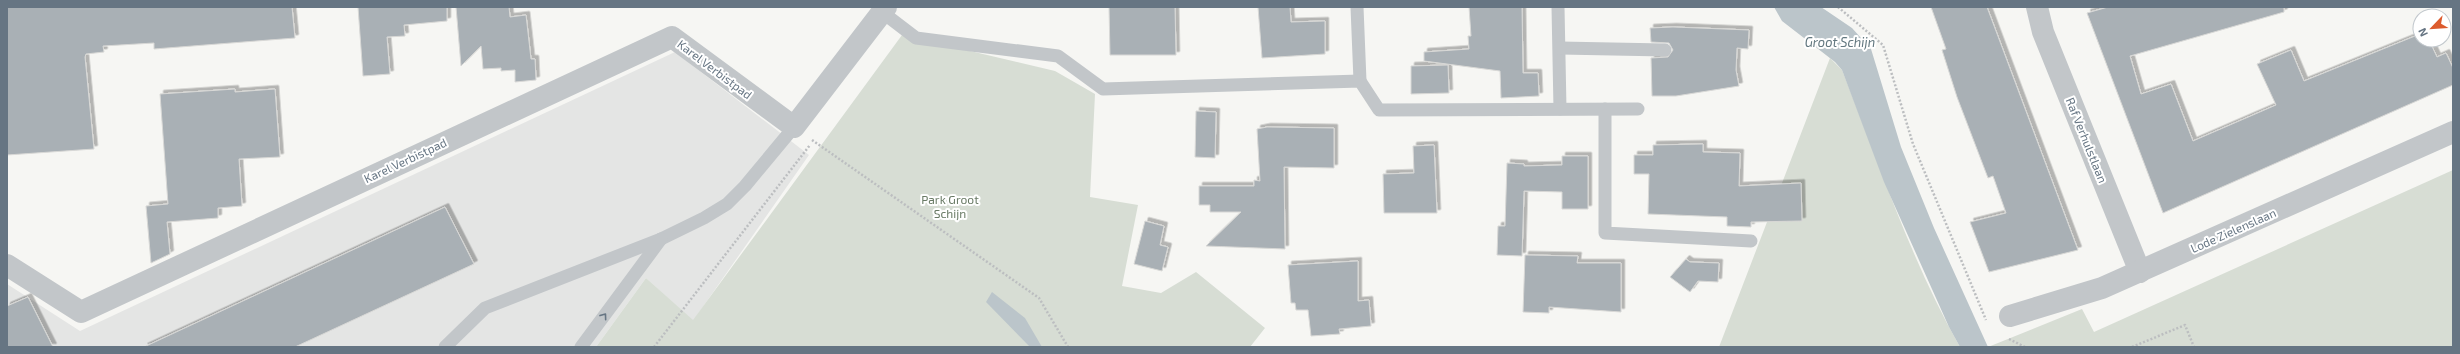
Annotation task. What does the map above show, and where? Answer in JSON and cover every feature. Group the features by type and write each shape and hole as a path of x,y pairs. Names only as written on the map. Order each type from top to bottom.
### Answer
{"street":[{"name":"Raf Verhulstlaan","path":"2037,7 2043,32 2140,272"},
{"path":"794,127 884,10"},
{"name":"Karel Verbistpad","path":"7,265 81,312 672,37 794,127"},
{"name":"Lode Zielenslaan","path":"2010,316 2102,288 2453,132"}],"lane":[{"path":"1357,7 1360,81 1379,110 1638,109"},
{"path":"1558,7 1560,109"},
{"path":"884,10 916,38 1058,56 1103,89 1360,81"},
{"path":"1560,48 1665,50"},
{"path":"1605,109 1605,233 1751,241"},
{"path":"445,347 485,308 661,238 704,218 727,204 745,186 794,127"},
{"path":"581,347 661,238"}],"path":[{"path":"1838,7 1883,45 1913,144 1988,324"},
{"path":"794,127 1039,298 1068,347 1071,347"},
{"path":"654,347 813,141"},
{"path":"2132,347 2185,325 2194,347"},
{"path":"2008,339 2025,347"}],"shaded area":[{"path":"675,52 809,155 693,321 646,278 596,347 7,347 7,284 80,331"}],"green space":[{"name":"Park Groot Schijn","path":"902,35 1055,71 1095,94 1090,197 1138,205 1122,286 1161,293 1196,272 1265,328 1250,347 596,347 646,278 693,320"},
{"path":"1830,58 1842,70 1910,245 1942,314 1960,347 1719,347"},
{"path":"2453,170 2453,347 1988,347 2082,309 2094,332"}],"water":[{"name":"Groot Schijn","path":"1774,7 1821,7 1852,28 1871,49 1901,147 1934,228 1988,347 1960,347 1949,327 1884,182 1842,70 1835,62 1782,21"},
{"path":"992,292 1025,318 1042,347 1030,347 986,302"}],"building":[{"path":"7,7 292,7 295,38 154,49 154,43 103,46 104,52 86,54 85,57 94,149 7,155"},
{"path":"358,7 447,7 447,21 404,25 405,36 387,37 390,74 363,76"},
{"path":"456,7 509,7 510,17 526,15 531,59 535,59 536,80 515,82 515,70 501,71 501,68 483,69 481,46 461,66"},
{"path":"1109,7 1175,7 1176,55 1110,55"},
{"path":"1258,7 1290,7 1291,22 1325,21 1325,54 1262,58"},
{"path":"1469,7 1522,7 1523,73 1538,73 1539,96 1501,98 1500,71 1424,61 1424,52 1469,49 1468,36 1471,36"},
{"path":"1931,7 1987,7 2078,250 1989,272 1970,222 2006,213 1993,176 1988,178 1957,97 1942,50 1946,49"},
{"path":"2108,7 2284,7 2284,12 2130,56 2141,94 2171,84 2193,141 2276,105 2257,64 2291,50 2304,81 2412,37 2412,48 2433,48 2437,57 2446,53 2453,68 2453,85 2163,213 2087,13"},
{"path":"1673,27 1749,30 1748,49 1737,48 1736,70 1739,86 1676,96 1652,96 1651,58 1668,57 1673,50 1669,43 1651,42 1650,28"},
{"path":"1448,65 1449,93 1411,94 1411,66"},
{"path":"235,89 235,92 275,89 280,157 239,159 242,206 218,208 218,218 167,222 170,254 151,263 146,206 168,204 160,94"},
{"path":"1196,111 1216,112 1215,158 1195,157"},
{"path":"1267,127 1334,128 1334,168 1284,167 1285,249 1206,246 1241,212 1210,212 1210,205 1199,205 1199,186 1254,186 1254,180 1260,181 1257,129"},
{"path":"1703,144 1703,152 1740,153 1739,186 1801,183 1802,221 1751,222 1751,227 1727,226 1727,217 1648,214 1649,174 1634,174 1634,155 1653,155 1653,145"},
{"path":"1434,145 1437,213 1384,213 1383,174 1414,173 1413,146"},
{"path":"1562,156 1588,156 1588,209 1562,209 1562,192 1524,191 1522,256 1497,255 1498,226 1505,226 1507,163 1524,164 1524,166 1562,165"},
{"path":"445,207 474,264 295,347 144,347"},
{"path":"1145,221 1164,226 1160,245 1168,247 1162,271 1134,264"},
{"path":"1525,255 1578,256 1577,263 1621,263 1621,312 1549,307 1549,313 1523,312"},
{"path":"1686,259 1690,262 1719,263 1718,282 1698,281 1690,292 1670,277"},
{"path":"1358,261 1358,301 1369,300 1371,326 1339,329 1340,334 1311,336 1308,310 1296,310 1295,303 1291,303 1288,265"},
{"path":"28,297 53,347 7,347 7,306"}]}
